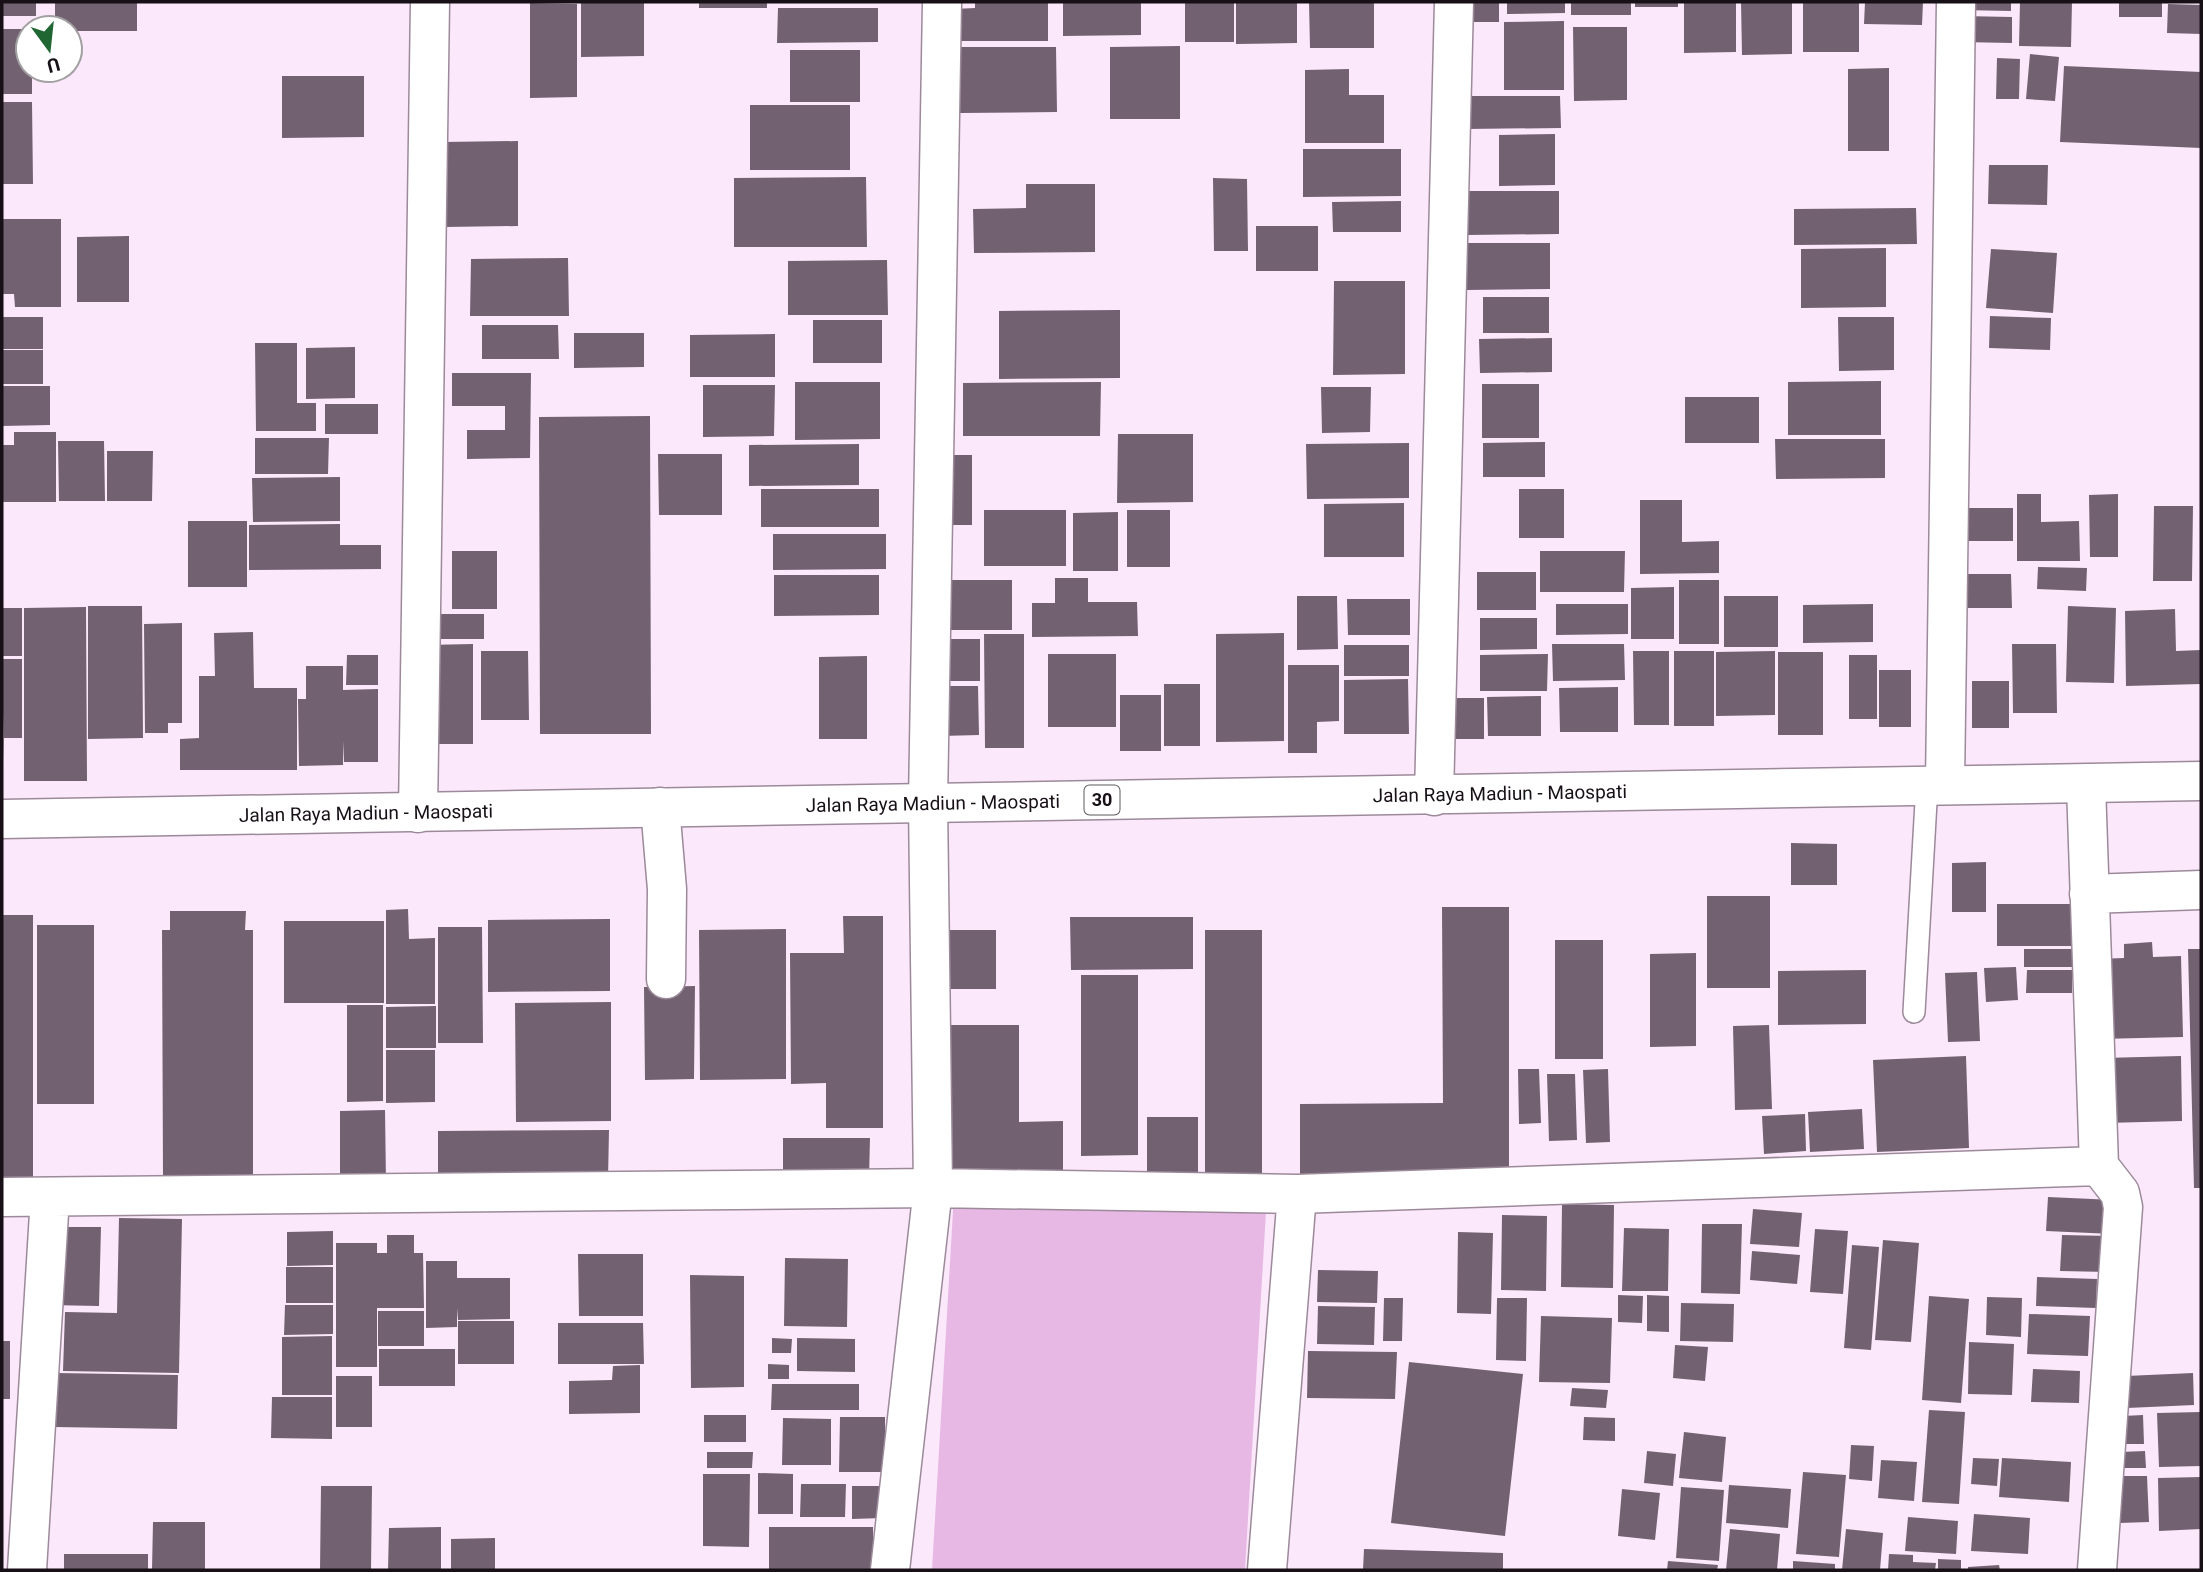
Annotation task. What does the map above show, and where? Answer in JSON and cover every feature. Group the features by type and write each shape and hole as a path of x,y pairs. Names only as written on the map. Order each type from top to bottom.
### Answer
{"main road":[{"path":"418,813 430,2"},
{"path":"890,1570 933,1188 928,803 942,2"},
{"path":"1434,796 1454,2"},
{"path":"1936,784 1956,2"},
{"name":"Jalan Raya Madiun - Maospati","path":"2,819 1434,796 1936,784 2086,785 2201,782"},
{"path":"2086,785 2099,1166 2120,1193 2123,1207 2097,1570"},
{"path":"660,807 667,889 666,979"},
{"path":"2089,894 2201,890"},
{"path":"2,1197 933,1188 1297,1194 2099,1166"},
{"path":"1267,1570 1297,1194"},
{"path":"27,1570 50,1197"}],"lane":[{"path":"1914,1013 1936,784"}],"shaded area":[{"path":"954,1194 1266,1211 1245,1570 932,1570"}],"building":[{"path":"2,2 36,2 36,14 2,16"},
{"path":"55,2 137,2 137,31 84,31 84,14 55,14"},
{"path":"581,2 644,2 644,56 581,57"},
{"path":"699,2 767,2 767,8 699,8"},
{"path":"975,2 1048,2 1048,41 954,41 954,9 975,8"},
{"path":"1063,2 1141,2 1141,35 1063,36"},
{"path":"1185,2 1234,2 1234,42 1185,42"},
{"path":"1236,2 1297,2 1297,43 1236,44"},
{"path":"1309,2 1374,2 1374,48 1310,48"},
{"path":"1463,2 1499,2 1499,22 1463,22"},
{"path":"1507,2 1565,2 1565,13 1507,14"},
{"path":"1571,2 1631,2 1631,15 1571,15"},
{"path":"1635,2 1678,2 1678,7 1635,7"},
{"path":"1684,2 1736,2 1736,52 1684,53"},
{"path":"1741,2 1792,2 1792,54 1742,55"},
{"path":"1803,2 1859,2 1859,52 1803,52"},
{"path":"1865,2 1923,2 1922,25 1864,24"},
{"path":"1961,2 2011,2 2011,11 1961,10"},
{"path":"2020,2 2072,2 2071,47 2019,46"},
{"path":"2119,2 2162,2 2162,17 2119,17"},
{"path":"530,3 577,4 577,97 530,98"},
{"path":"2168,4 2201,5 2201,34 2167,33"},
{"path":"778,8 878,8 878,42 777,43"},
{"path":"1962,16 2012,17 2012,43 1961,42"},
{"path":"1564,21 1564,90 1504,90 1504,22"},
{"path":"1573,27 1627,27 1627,100 1574,101"},
{"path":"2,29 14,29 14,84 32,84 32,94 2,94"},
{"path":"1180,46 1180,119 1110,119 1110,47"},
{"path":"960,47 1056,47 1057,112 960,113"},
{"path":"790,50 860,50 860,102 790,102"},
{"path":"2030,54 2059,57 2055,101 2026,99"},
{"path":"1997,58 2020,59 2019,99 1996,99"},
{"path":"2064,66 2201,72 2201,148 2060,142"},
{"path":"1889,68 1889,151 1848,151 1848,69"},
{"path":"1349,69 1349,95 1384,95 1384,143 1305,143 1305,70"},
{"path":"282,76 364,76 364,137 282,138"},
{"path":"1466,96 1560,96 1561,128 1465,129"},
{"path":"2,102 32,102 33,184 2,184"},
{"path":"750,105 850,105 850,170 750,170"},
{"path":"1555,134 1555,185 1499,186 1499,135"},
{"path":"518,141 518,226 445,227 444,142"},
{"path":"1303,149 1401,149 1401,196 1303,197"},
{"path":"1989,165 2048,165 2047,205 1988,204"},
{"path":"866,177 867,247 734,247 734,178"},
{"path":"1213,178 1247,179 1248,251 1214,251"},
{"path":"1026,184 1095,184 1095,252 974,253 973,209 1026,208"},
{"path":"1467,191 1559,191 1559,234 1467,235"},
{"path":"1401,201 1401,232 1333,232 1332,202"},
{"path":"1916,208 1917,244 1794,245 1794,209"},
{"path":"2,219 61,219 61,307 15,307 14,294 2,294"},
{"path":"1256,226 1318,226 1318,271 1256,271"},
{"path":"129,236 129,302 77,302 77,237"},
{"path":"1466,243 1550,243 1550,289 1466,290"},
{"path":"1886,248 1886,307 1801,308 1801,249"},
{"path":"1991,249 2057,253 2053,313 1986,308"},
{"path":"568,258 569,316 470,316 471,259"},
{"path":"887,260 888,315 788,315 788,261"},
{"path":"1334,281 1405,281 1405,374 1333,375"},
{"path":"1483,297 1549,297 1549,333 1483,333"},
{"path":"1120,310 1120,378 999,379 999,311"},
{"path":"1990,316 2051,318 2050,350 1989,348"},
{"path":"2,317 43,317 43,349 2,349"},
{"path":"1838,317 1894,317 1894,370 1839,371"},
{"path":"813,320 882,320 882,363 813,363"},
{"path":"482,325 558,325 559,359 482,359"},
{"path":"574,333 644,333 644,367 574,368"},
{"path":"775,334 775,377 690,377 690,335"},
{"path":"1552,338 1552,372 1480,373 1479,339"},
{"path":"255,343 297,343 297,403 316,403 316,431 256,431"},
{"path":"355,347 355,398 306,399 306,348"},
{"path":"2,350 43,350 43,384 2,384"},
{"path":"452,373 531,373 530,458 467,459 467,430 505,430 505,406 452,406"},
{"path":"1881,381 1881,435 1788,435 1788,382"},
{"path":"795,382 880,382 880,439 795,440"},
{"path":"1101,382 1100,436 963,436 963,383"},
{"path":"1482,384 1539,384 1539,438 1482,438"},
{"path":"703,385 775,385 774,436 703,437"},
{"path":"2,386 50,386 50,425 2,426"},
{"path":"1321,387 1371,387 1370,432 1322,433"},
{"path":"1685,397 1759,397 1759,443 1685,443"},
{"path":"325,404 378,404 378,434 325,434"},
{"path":"650,416 651,734 540,734 539,417"},
{"path":"14,432 56,432 56,502 2,502 2,445 14,445"},
{"path":"1118,434 1193,434 1193,502 1117,503"},
{"path":"255,438 329,438 328,474 255,474"},
{"path":"1775,439 1885,439 1885,478 1776,479"},
{"path":"58,441 104,441 105,501 59,501"},
{"path":"1545,442 1545,477 1483,477 1483,443"},
{"path":"1409,443 1409,498 1307,499 1306,444"},
{"path":"859,444 859,485 749,486 749,445"},
{"path":"107,451 153,451 152,501 107,501"},
{"path":"658,454 722,454 722,515 659,515"},
{"path":"943,455 972,455 972,525 943,525"},
{"path":"340,477 340,521 253,522 252,478"},
{"path":"761,489 879,489 879,527 761,527"},
{"path":"1519,489 1564,489 1564,538 1519,538"},
{"path":"2017,494 2041,494 2041,522 2079,521 2080,561 2017,561"},
{"path":"2118,494 2118,557 2090,557 2089,495"},
{"path":"1640,500 1682,500 1682,542 1719,541 1719,573 1640,574"},
{"path":"1404,503 1404,557 1324,557 1324,504"},
{"path":"2154,506 2193,506 2192,581 2153,581"},
{"path":"1962,508 2013,508 2013,541 1962,541"},
{"path":"984,510 1066,510 1066,566 984,566"},
{"path":"1127,510 1170,510 1170,567 1127,567"},
{"path":"1118,512 1118,571 1073,571 1073,513"},
{"path":"188,521 247,521 247,587 188,587"},
{"path":"340,524 340,545 381,545 381,569 249,570 249,525"},
{"path":"773,534 886,534 886,569 773,570"},
{"path":"452,551 497,551 497,609 452,609"},
{"path":"1540,551 1625,551 1624,592 1540,592"},
{"path":"2038,567 2087,568 2086,591 2037,589"},
{"path":"1477,572 1536,572 1536,610 1477,610"},
{"path":"1955,574 2011,574 2012,608 1955,608"},
{"path":"774,575 879,575 879,615 774,616"},
{"path":"1055,578 1088,578 1088,602 1137,602 1138,636 1032,637 1032,603 1055,603"},
{"path":"951,580 1012,580 1012,630 951,630"},
{"path":"1679,580 1719,580 1719,644 1679,644"},
{"path":"1674,587 1674,639 1631,639 1631,588"},
{"path":"1297,596 1337,596 1338,649 1297,650"},
{"path":"1724,596 1778,596 1778,647 1724,647"},
{"path":"1347,599 1410,599 1410,635 1348,635"},
{"path":"1556,604 1628,604 1628,634 1556,635"},
{"path":"1873,604 1873,642 1803,643 1803,605"},
{"path":"88,606 142,606 143,738 88,739"},
{"path":"2068,606 2116,608 2114,683 2066,682"},
{"path":"86,607 87,781 24,781 24,608"},
{"path":"2,608 22,608 22,656 2,656"},
{"path":"2175,609 2176,651 2201,650 2201,684 2126,686 2125,611"},
{"path":"431,614 484,614 484,639 431,639"},
{"path":"1480,618 1537,618 1537,649 1480,650"},
{"path":"182,623 182,723 168,723 168,733 145,733 144,624"},
{"path":"253,632 254,688 297,688 297,770 180,770 180,739 199,738 199,676 215,676 214,633"},
{"path":"1284,633 1284,741 1216,742 1216,634"},
{"path":"984,634 1024,634 1024,748 985,748"},
{"path":"937,639 980,639 980,681 937,681"},
{"path":"473,644 473,744 427,744 426,645"},
{"path":"1552,644 1624,644 1625,680 1553,681"},
{"path":"2012,644 2056,644 2057,713 2013,713"},
{"path":"1344,645 1409,645 1409,676 1344,676"},
{"path":"481,651 528,651 529,720 481,720"},
{"path":"1633,651 1669,651 1669,725 1634,725"},
{"path":"1674,651 1714,651 1714,726 1674,726"},
{"path":"1775,651 1775,715 1716,716 1716,652"},
{"path":"1778,652 1823,652 1823,735 1778,735"},
{"path":"1048,654 1116,654 1116,727 1048,727"},
{"path":"1548,654 1547,691 1480,691 1480,655"},
{"path":"347,655 378,655 378,685 346,685"},
{"path":"1849,655 1877,655 1877,719 1849,719"},
{"path":"867,656 867,739 819,739 819,657"},
{"path":"2,659 22,659 22,738 4,738 4,763"},
{"path":"1288,665 1339,665 1339,721 1317,722 1317,753 1288,753"},
{"path":"306,666 343,666 343,690 378,689 378,762 344,762 343,741 343,765 299,766 298,699 306,699"},
{"path":"1879,670 1911,670 1911,727 1879,727"},
{"path":"1408,679 1409,734 1344,734 1344,680"},
{"path":"1972,681 2009,681 2009,728 1972,728"},
{"path":"1164,684 1200,684 1200,746 1164,746"},
{"path":"941,686 978,686 979,735 941,736"},
{"path":"1618,687 1618,732 1560,732 1559,688"},
{"path":"1120,695 1161,695 1161,751 1120,751"},
{"path":"1541,696 1541,736 1488,736 1487,697"},
{"path":"1442,698 1484,698 1484,739 1442,739"},
{"path":"1791,843 1837,844 1837,885 1791,885"},
{"path":"1986,862 1986,912 1952,912 1952,863"},
{"path":"1707,896 1770,896 1770,988 1707,988"},
{"path":"1997,904 2076,904 2076,946 1997,946"},
{"path":"1442,907 1509,907 1509,1174 1300,1175 1300,1104 1443,1103"},
{"path":"408,909 409,939 435,938 435,1004 386,1004 386,910"},
{"path":"170,911 246,911 245,930 253,930 253,1176 163,1176 162,930 170,930"},
{"path":"2,915 33,915 33,1194 2,1194"},
{"path":"843,916 883,916 883,1128 826,1128 826,1083 791,1084 790,953 844,953"},
{"path":"1070,917 1193,917 1193,969 1071,970"},
{"path":"610,919 610,991 488,992 488,920"},
{"path":"284,921 384,921 384,1003 284,1003"},
{"path":"37,925 94,925 94,1104 37,1104"},
{"path":"438,927 482,927 483,1043 438,1043"},
{"path":"786,929 786,1079 700,1080 699,930"},
{"path":"943,930 996,930 996,989 943,989"},
{"path":"1205,930 1262,930 1262,1176 1205,1176"},
{"path":"1555,940 1603,940 1603,1059 1555,1059"},
{"path":"2152,942 2153,957 2181,956 2183,1037 2099,1039 2097,959 2124,958 2124,944"},
{"path":"2024,949 2072,949 2072,967 2024,967"},
{"path":"2188,949 2201,949 2201,1188 2194,1188"},
{"path":"1696,953 1696,1046 1650,1047 1650,954"},
{"path":"2016,967 2018,1000 1986,1002 1984,968"},
{"path":"1866,970 1866,1024 1778,1025 1778,971"},
{"path":"2027,970 2072,970 2072,993 2026,993"},
{"path":"1977,972 1980,1041 1948,1042 1945,973"},
{"path":"1081,975 1138,975 1138,1155 1081,1156"},
{"path":"695,986 694,1079 645,1080 644,987"},
{"path":"611,1002 611,1121 516,1122 515,1003"},
{"path":"347,1005 383,1005 383,1101 347,1102"},
{"path":"436,1006 436,1048 386,1048 386,1007"},
{"path":"949,1025 1019,1025 1019,1122 1063,1121 1063,1172 949,1172"},
{"path":"1769,1025 1772,1109 1735,1110 1733,1026"},
{"path":"386,1050 435,1050 435,1102 386,1103"},
{"path":"1966,1056 1969,1148 1877,1152 1873,1060"},
{"path":"2181,1056 2182,1121 2105,1123 2103,1058"},
{"path":"1518,1069 1539,1069 1541,1123 1519,1124"},
{"path":"1608,1069 1610,1142 1586,1143 1583,1070"},
{"path":"1547,1074 1575,1074 1577,1140 1549,1141"},
{"path":"1862,1109 1864,1149 1810,1152 1808,1112"},
{"path":"385,1110 386,1182 340,1183 340,1111"},
{"path":"1805,1114 1806,1151 1764,1154 1762,1116"},
{"path":"1147,1117 1198,1117 1198,1175 1147,1176"},
{"path":"609,1130 608,1180 438,1181 438,1131"},
{"path":"783,1138 870,1138 869,1179 783,1180"},
{"path":"2048,1197 2114,1200 2113,1234 2046,1231"},
{"path":"1562,1204 1614,1205 1613,1288 1561,1287"},
{"path":"1753,1209 1802,1213 1799,1247 1750,1244"},
{"path":"1502,1215 1547,1216 1546,1291 1501,1290"},
{"path":"119,1218 182,1219 179,1373 63,1371 65,1312 117,1313"},
{"path":"1702,1224 1742,1224 1740,1294 1701,1293"},
{"path":"61,1227 101,1227 99,1306 48,1305"},
{"path":"1624,1228 1669,1229 1668,1291 1622,1291"},
{"path":"1815,1229 1848,1231 1843,1294 1810,1292"},
{"path":"333,1231 333,1265 287,1266 287,1232"},
{"path":"1458,1232 1493,1233 1491,1314 1457,1313"},
{"path":"387,1235 414,1235 414,1253 423,1253 424,1308 377,1308 377,1367 336,1367 336,1243 377,1243 377,1253 387,1253"},
{"path":"2062,1235 2110,1236 2109,1272 2060,1271"},
{"path":"1883,1240 1919,1243 1911,1342 1875,1340"},
{"path":"1852,1245 1879,1247 1871,1350 1844,1348"},
{"path":"1752,1251 1800,1255 1797,1284 1750,1280"},
{"path":"578,1254 643,1254 643,1316 579,1316"},
{"path":"785,1258 848,1259 847,1327 784,1326"},
{"path":"426,1261 457,1261 457,1278 510,1278 510,1319 458,1320 457,1308 457,1327 426,1328"},
{"path":"286,1267 333,1267 333,1303 286,1303"},
{"path":"1318,1270 1378,1271 1377,1303 1317,1302"},
{"path":"690,1275 744,1276 744,1387 691,1388"},
{"path":"2037,1277 2097,1279 2096,1308 2036,1306"},
{"path":"1618,1295 1643,1296 1642,1323 1618,1322"},
{"path":"1647,1295 1669,1296 1669,1332 1647,1331"},
{"path":"1929,1296 1969,1299 1961,1403 1922,1400"},
{"path":"1987,1297 2022,1298 2021,1337 1986,1335"},
{"path":"1384,1298 1403,1298 1402,1341 1383,1341"},
{"path":"1497,1298 1527,1298 1526,1361 1496,1360"},
{"path":"1681,1303 1734,1304 1733,1342 1680,1341"},
{"path":"285,1305 333,1305 333,1334 284,1335"},
{"path":"1318,1306 1375,1307 1374,1345 1317,1344"},
{"path":"378,1311 424,1311 424,1346 378,1346"},
{"path":"2029,1314 2090,1316 2088,1356 2027,1354"},
{"path":"1541,1316 1612,1318 1610,1383 1539,1382"},
{"path":"458,1321 514,1321 514,1364 458,1364"},
{"path":"558,1323 643,1323 644,1364 558,1364"},
{"path":"332,1336 332,1395 282,1395 282,1337"},
{"path":"772,1338 792,1339 791,1353 772,1353"},
{"path":"797,1338 855,1339 855,1372 797,1371"},
{"path":"2,1341 10,1341 10,1399 2,1399"},
{"path":"1969,1342 2014,1344 2012,1395 1968,1394"},
{"path":"1675,1345 1708,1347 1705,1381 1673,1378"},
{"path":"379,1349 455,1349 455,1386 379,1386"},
{"path":"1308,1351 1397,1352 1395,1399 1307,1398"},
{"path":"1409,1362 1523,1374 1505,1536 1391,1523"},
{"path":"768,1364 789,1365 789,1379 768,1379"},
{"path":"640,1365 640,1413 569,1414 569,1381 612,1380 613,1366"},
{"path":"2033,1369 2080,1371 2079,1403 2031,1402"},
{"path":"56,1373 178,1375 177,1429 55,1427"},
{"path":"2193,1373 2194,1405 2127,1408 2126,1376"},
{"path":"336,1376 372,1376 372,1427 336,1427"},
{"path":"772,1384 859,1384 859,1410 771,1410"},
{"path":"1572,1388 1608,1390 1606,1408 1570,1406"},
{"path":"272,1397 332,1397 332,1439 271,1438"},
{"path":"1929,1410 1965,1412 1959,1504 1922,1502"},
{"path":"2201,1412 2201,1466 2159,1467 2157,1413"},
{"path":"704,1415 746,1415 746,1442 704,1442"},
{"path":"2143,1415 2144,1444 2123,1444 2123,1416"},
{"path":"840,1417 885,1417 885,1472 839,1472"},
{"path":"1584,1417 1615,1418 1615,1441 1583,1440"},
{"path":"783,1418 831,1419 831,1465 782,1465"},
{"path":"1684,1432 1726,1437 1722,1482 1679,1478"},
{"path":"1851,1445 1874,1446 1872,1481 1849,1479"},
{"path":"1647,1451 1676,1454 1673,1486 1644,1483"},
{"path":"2145,1451 2146,1468 2120,1468 2120,1452"},
{"path":"707,1452 753,1452 752,1468 707,1468"},
{"path":"1973,1458 1999,1459 1997,1486 1971,1484"},
{"path":"2002,1458 2071,1462 2069,1502 1999,1497"},
{"path":"1881,1460 1917,1462 1914,1501 1878,1498"},
{"path":"1803,1472 1846,1475 1839,1557 1796,1554"},
{"path":"758,1473 793,1474 793,1514 758,1514"},
{"path":"703,1474 750,1474 749,1547 703,1546"},
{"path":"2118,1476 2147,1476 2149,1522 2119,1523"},
{"path":"2201,1477 2201,1529 2159,1531 2158,1478"},
{"path":"801,1484 846,1484 845,1517 800,1517"},
{"path":"1729,1485 1791,1489 1788,1528 1726,1523"},
{"path":"321,1486 372,1486 371,1570 320,1570"},
{"path":"852,1486 883,1486 883,1518 852,1519"},
{"path":"1681,1487 1724,1490 1719,1561 1676,1558"},
{"path":"1622,1489 1660,1493 1655,1540 1618,1536"},
{"path":"1974,1514 2030,1518 2028,1554 1971,1551"},
{"path":"1908,1517 1958,1521 1956,1554 1905,1551"},
{"path":"153,1522 205,1522 205,1570 152,1570"},
{"path":"441,1527 441,1570 388,1570 389,1528"},
{"path":"769,1527 873,1527 873,1570 769,1570"},
{"path":"1730,1529 1780,1534 1777,1570 1726,1570"},
{"path":"1846,1529 1883,1533 1880,1570 1842,1570"},
{"path":"495,1538 495,1570 451,1570 451,1539"},
{"path":"1364,1549 1503,1553 1503,1570 1363,1570"},
{"path":"64,1554 148,1554 148,1570 64,1570"},
{"path":"1889,1554 1913,1555 1913,1562 1936,1563 1935,1570 1888,1570"},
{"path":"1938,1559 1961,1560 1961,1570 1938,1570"},
{"path":"1668,1561 1718,1565 1717,1570 1667,1570"},
{"path":"1793,1561 1835,1564 1835,1570 1793,1570"},
{"path":"1999,1565 2000,1570 1968,1570 1968,1567"}]}
